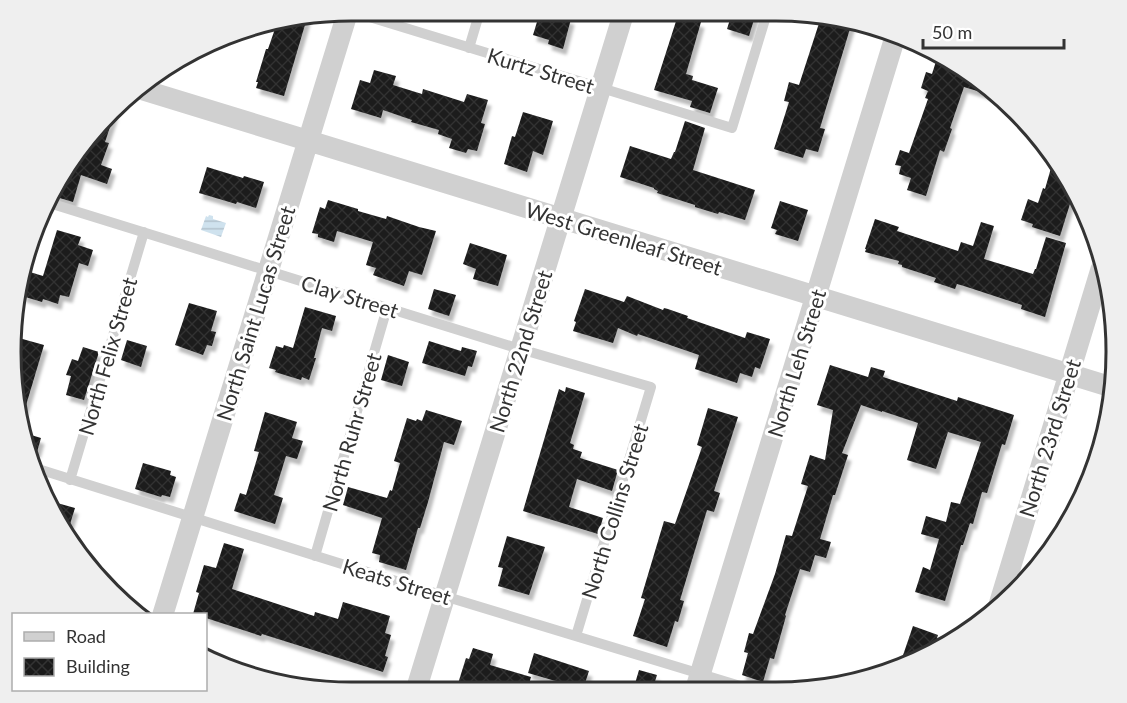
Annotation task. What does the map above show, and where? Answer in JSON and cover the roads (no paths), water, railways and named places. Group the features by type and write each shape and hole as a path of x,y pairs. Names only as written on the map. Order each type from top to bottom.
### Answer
{"street":[{"name":"North Saint Lucas Street","path":"164,613 346,21"},
{"name":"North 22nd Street","path":"418,682 621,21"},
{"name":"North Leh Street","path":"698,682 893,43"},
{"name":"West Greenleaf Street","path":"147,91 1104,385"},
{"name":"North 23rd Street","path":"1003,590 1098,279"}],"lane":[{"name":"Kurtz Street","path":"381,21 732,128 765,21"},
{"path":"469,48 477,21"},
{"name":"Clay Street","path":"55,205 520,349 651,387"},
{"name":"North Felix Street","path":"70,480 144,232"},
{"name":"North Ruhr Street","path":"315,556 387,308"},
{"name":"North Collins Street","path":"576,636 651,387"},
{"name":"Keats Street","path":"44,471 576,636 698,682"}],"water":[{"path":"206,216 213,216 213,219 226,223 221,237 201,230"}]}
